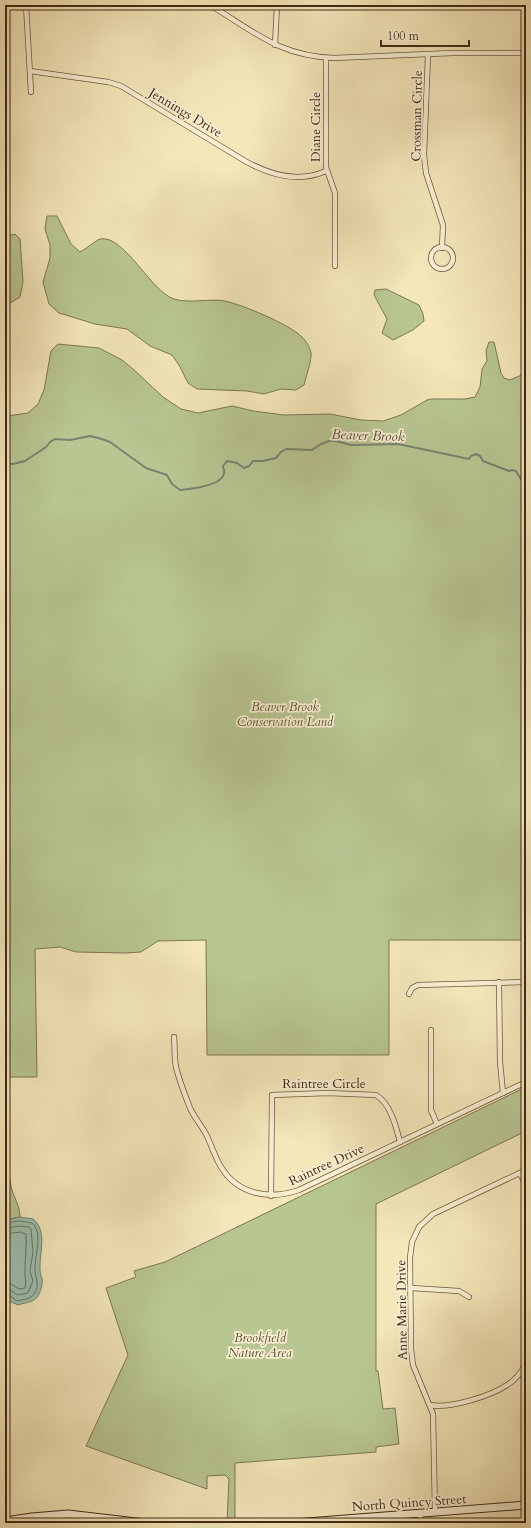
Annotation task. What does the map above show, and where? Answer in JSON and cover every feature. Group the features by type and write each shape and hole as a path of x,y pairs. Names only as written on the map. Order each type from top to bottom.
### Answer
{"main road":[{"name":"North Quincy Street","path":"294,1523 341,1521 526,1505"},
{"path":"5,1521 68,1514 145,1523"}],"street":[{"path":"26,5 31,92"},
{"path":"210,5 274,45 299,54 326,58 526,53"},
{"path":"274,45 277,5"},
{"name":"Crossman Circle","path":"428,55 427,111 424,155 426,173 443,224 442,248"},
{"name":"Diane Circle","path":"326,58 326,171 335,189 335,266"},
{"name":"Jennings Drive","path":"30,71 102,81 121,86 245,161 266,171 282,176 306,177 319,175 326,171"},
{"path":"442,248 449,250 453,256 452,263 443,269 434,265 431,259 436,250 442,248"},
{"path":"499,982 500,1062 503,1092"},
{"path":"409,994 412,988 418,985 526,982"},
{"path":"431,1030 431,1110 437,1124"},
{"name":"Raintree Drive","path":"174,1037 176,1067 190,1108 205,1131 220,1166 235,1182 249,1190 271,1196 288,1194 299,1190 526,1082"},
{"name":"Raintree Circle","path":"271,1196 272,1095 328,1093 376,1095 382,1099 389,1110 400,1142"},
{"name":"Anne Marie Drive","path":"435,1512 434,1422 430,1405 413,1365 411,1349 410,1288 412,1242 419,1227 433,1214 526,1170"},
{"path":"520,1173 526,1186"},
{"path":"410,1288 459,1291 469,1297"},
{"path":"430,1405 448,1406 469,1401 491,1392 507,1385 520,1374 526,1364"},
{"path":"420,1513 421,1523"}],"green space":[{"path":"47,216 57,216 71,244 80,252 100,239 109,240 118,245 128,254 156,286 165,294 174,299 187,301 225,301 243,306 287,326 302,337 310,349 310,364 304,385 296,390 281,389 264,394 247,391 197,389 188,383 172,355 150,346 127,329 95,324 59,313 49,304 43,282 50,258 50,245 45,229"},
{"path":"15,234 20,239 23,282 20,297 10,303 5,302 5,237"},
{"path":"386,289 419,305 424,321 413,330 393,340 382,333 387,319 374,295 375,290"},
{"name":"Beaver Brook Conservation Land","path":"489,342 494,342 501,373 504,378 510,380 526,373 526,940 389,940 389,1055 207,1055 206,940 158,941 141,952 126,953 76,952 60,947 35,949 37,1077 5,1077 5,415 28,413 38,404 44,390 51,351 58,344 99,348 122,360 163,397 181,409 198,413 232,406 253,411 284,415 330,414 361,420 383,421 401,415 427,400 465,399 475,397 480,387 482,369 487,361 486,351"},
{"name":"Brookfield Nature Area","path":"526,1087 526,1131 376,1204 376,1371 378,1371 383,1409 395,1408 399,1444 376,1447 376,1452 235,1463 235,1522 227,1522 229,1479 225,1475 207,1476 207,1489 86,1446 128,1355 106,1288 136,1277 134,1271 165,1262"},
{"path":"5,1158 20,1217 5,1220"}],"water":[{"path":"20,1217 33,1219 38,1224 42,1236 40,1273 42,1286 35,1299 18,1305 9,1301 5,1297 5,1220"}],"waterway":[{"name":"Beaver Brook","path":"5,464 25,461 55,439 70,440 90,436 110,442 146,468 167,475 172,484 180,490 205,486 218,481 222,477 224,472 223,466 227,461 237,463 244,468 249,466 253,461 263,461 276,458 286,449 312,450 321,444 329,441 336,441 351,445 398,444 469,459 471,456 476,454 480,456 483,461 509,471 516,471 522,481 526,484"}]}
